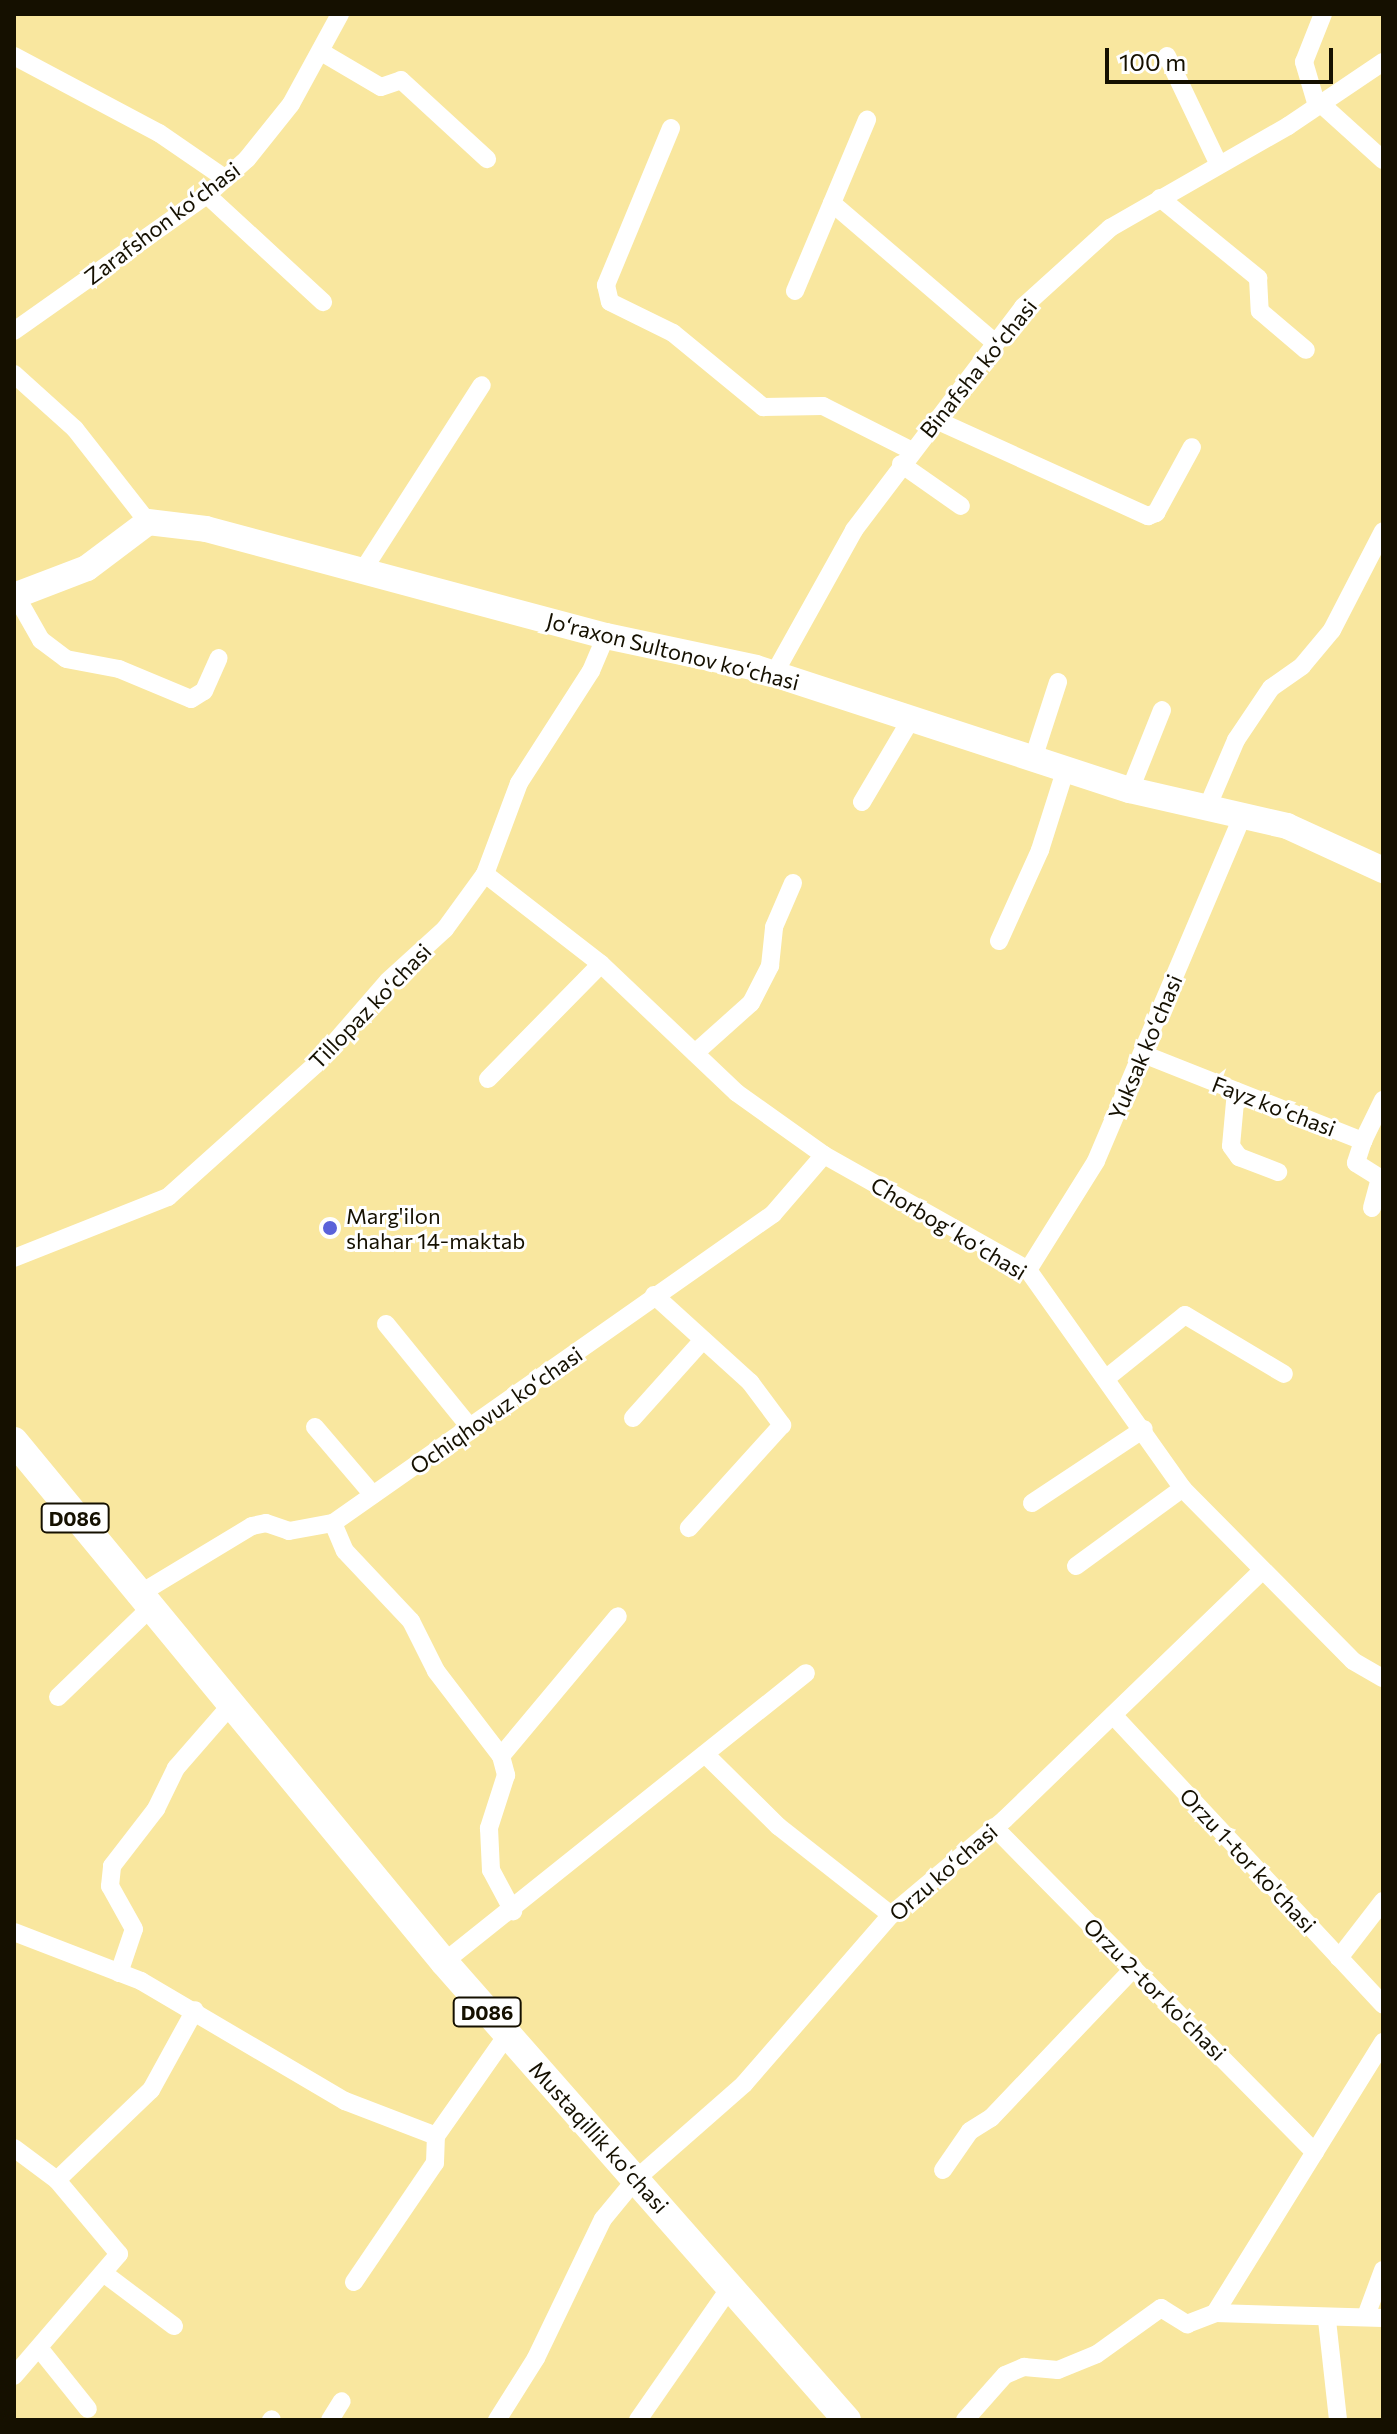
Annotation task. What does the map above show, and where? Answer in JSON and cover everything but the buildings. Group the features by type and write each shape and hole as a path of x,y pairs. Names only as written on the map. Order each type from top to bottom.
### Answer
{"main road":[{"name":"Mustaqillik koʻchasi","path":"14,1441 142,1603"},
{"name":"Mustaqillik koʻchasi","path":"14,1469 142,1603 231,1705 444,1962 847,2420"}],"street":[{"name":"Zarafshon koʻchasi","path":"14,331 226,179 291,104 323,53 340,14"},
{"path":"1323,14 1304,62 1319,104 1383,160"},
{"path":"323,53 381,87 401,80 487,159"},
{"path":"14,56 159,133 226,179"},
{"path":"1167,56 1218,163"},
{"name":"Binafsha koʻchasi","path":"774,674 854,530 994,342 1068,264 1160,198 1319,104 1383,62"},
{"path":"795,291 867,120"},
{"path":"671,128 606,285 610,302 673,333 763,407 823,406 906,458 961,506"},
{"path":"207,195 323,302"},
{"path":"1160,198 1258,278 1260,311 1306,350"},
{"path":"832,203 909,262 994,342"},
{"path":"14,374 75,429 148,522 87,568 15,596 41,640 59,655 119,669 191,699 204,691 219,658"},
{"path":"365,567 482,385"},
{"path":"936,420 1148,516 1156,513 1192,447"},
{"name":"Joʻraxon Sultonov koʻchasi","path":"148,522 206,529 365,567 606,636 774,674 1065,771 1130,790 1243,814 1381,864"},
{"path":"1207,808 1236,740 1271,688 1302,666 1332,630 1383,531"},
{"name":"Tillopaz koʻchasi","path":"14,1258 168,1197 315,1065 388,981 445,929 485,874 519,783 591,671 606,636"},
{"path":"1033,759 1058,682"},
{"path":"1130,790 1162,710"},
{"path":"862,802 911,719"},
{"path":"999,941 1040,850 1065,771"},
{"name":"Yuksak koʻchasi","path":"1028,1270 1096,1161 1243,814"},
{"name":"Chorbogʻ koʻchasi","path":"485,874 601,964 737,1093 824,1155 1028,1270 1109,1376 1183,1488 1260,1573 1353,1661 1383,1678"},
{"path":"695,1053 751,1003 770,966 774,927 793,883"},
{"path":"488,1079 601,964"},
{"name":"Fayz koʻchasi","path":"1143,1054 1363,1141 1383,1100"},
{"path":"1236,1091 1231,1146 1239,1157 1278,1172"},
{"path":"1363,1141 1356,1163 1380,1178 1372,1208"},
{"name":"Ochiqhovuz koʻchasi","path":"58,1697 142,1603 252,1526 266,1523 289,1531 333,1523 472,1430 654,1295 773,1214 824,1155"},
{"path":"654,1295 750,1382 782,1425 689,1528"},
{"path":"1109,1376 1185,1315 1284,1374"},
{"path":"386,1324 472,1430"},
{"path":"633,1418 703,1340"},
{"path":"315,1427 373,1495"},
{"path":"1032,1503 1144,1429"},
{"path":"1076,1566 1183,1488"},
{"path":"333,1523 345,1551 411,1621 436,1671 501,1756 506,1775 489,1828 491,1870 513,1911"},
{"name":"Orzu koʻchasi","path":"497,2420 536,2358 603,2219 636,2179 744,2084 891,1915 994,1827 1260,1573"},
{"path":"501,1756 618,1616"},
{"path":"444,1962 513,1911 806,1673"},
{"path":"119,1973 134,1929 110,1886 112,1866 156,1809 176,1768 231,1705"},
{"name":"Orzu 1-tor ko'chasi","path":"1113,1715 1383,2005"},
{"path":"705,1754 778,1826 891,1915"},
{"name":"Orzu 2-tor ko'chasi","path":"994,1827 1315,2152"},
{"path":"1339,1958 1383,1901"},
{"path":"14,1932 119,1973 195,2010 345,2101 436,2136"},
{"path":"943,2170 970,2131 991,2118 1134,1968"},
{"path":"57,2180 151,2090 195,2010"},
{"path":"354,2282 435,2163 436,2136 474,2073 507,2035"},
{"path":"1215,2313 1383,2042"},
{"path":"14,2148 57,2180 116,2245 117,2262 14,2376"},
{"path":"965,2420 1005,2375 1024,2367 1058,2370 1097,2354 1161,2308 1187,2324 1215,2313 1327,2320 1375,2317 1383,2270"},
{"path":"106,2275 174,2326"},
{"path":"638,2420 731,2286"},
{"path":"1327,2320 1338,2420"},
{"path":"39,2348 88,2409"},
{"path":"330,2420 342,2401"}],"place":[{"name":"Marg'ilon shahar 14-maktab","path":"330,1228"}]}
